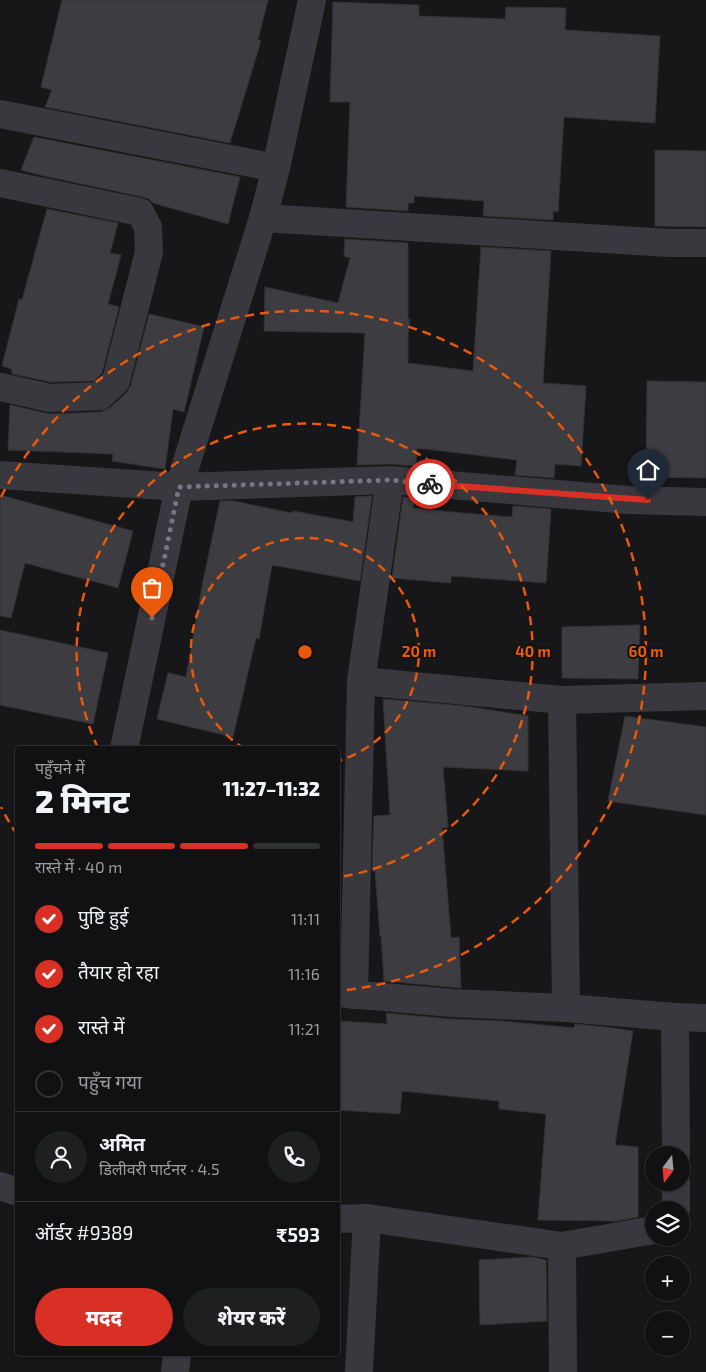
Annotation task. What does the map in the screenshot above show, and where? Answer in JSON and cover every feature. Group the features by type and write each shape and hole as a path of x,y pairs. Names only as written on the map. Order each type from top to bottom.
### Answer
{"street":[{"path":"125,746 179,487 276,168 312,0"},
{"path":"0,114 276,168"},
{"path":"0,183 140,212 148,227 148,252 116,382 100,396 50,398 0,387"},
{"path":"262,218 669,244 706,243"},
{"path":"0,475 179,487 390,480 629,500 706,502"},
{"path":"390,480 362,680 346,994 452,1004 566,1008 674,1018 706,1018"},
{"path":"362,680 562,700 706,696"},
{"path":"562,700 566,1008"},
{"path":"674,1018 676,1146"},
{"path":"0,1186 15,1191"},
{"path":"359,1372 367,1218"},
{"path":"340,1219 367,1218 562,1246 645,1232"},
{"path":"562,1246 563,1372"},
{"path":"175,1372 177,1356"}],"building":[{"path":"62,0 268,0 258,40 261,41 230,143 45,107 52,90 41,87"},
{"path":"333,2 419,5 419,16 505,19 506,7 566,8 565,30 660,36 655,123 564,117 558,212 553,211 553,220 483,216 484,201 414,196 414,203 408,203 408,211 346,207 350,102 330,102"},
{"path":"34,137 240,177 228,224 153,203 143,197 21,170"},
{"path":"655,150 706,151 706,227 655,226"},
{"path":"47,209 118,223 110,253 121,255 108,304 119,307 102,373 94,381 51,382 12,374 12,369 2,366 19,299 22,300"},
{"path":"345,239 408,243 408,319 410,319 408,363 473,371 481,247 551,251 543,383 586,386 581,466 555,464 554,478 515,475 517,460 417,448 416,466 390,464 357,465 365,333 264,331 265,287 338,303 350,258 344,256"},
{"path":"149,314 204,327 184,412 173,409 165,469 112,461 113,454 8,450 10,405 50,414 101,412 111,407 127,392 131,385"},
{"path":"647,381 706,382 706,478 646,477"},
{"path":"0,495 133,531 118,588 25,563 11,618 0,616"},
{"path":"372,496 360,581 272,565 259,639 256,638 233,737 157,719 168,673 186,677 203,581 220,501 234,501 292,513 293,511 353,522 355,497"},
{"path":"403,497 414,498 413,508 512,517 513,506 551,509 546,583 451,576 451,583 392,578"},
{"path":"640,625 638,679 562,678 562,627"},
{"path":"0,630 108,653 93,724 0,705"},
{"path":"383,699 465,706 528,716 528,771 443,767 448,827 442,828 451,938 459,937 461,988 384,981 375,871 372,871 374,816 390,815"},
{"path":"625,716 706,727 706,815 608,801"},
{"path":"386,1013 574,1028 575,1024 633,1031 615,1145 638,1147 638,1217 617,1221 538,1220 546,1114 499,1109 499,1101 402,1091 400,1114 340,1110 340,1021 387,1024"},
{"path":"532,1257 546,1260 547,1321 480,1325 479,1260"}],"way so far":[{"path":"152,618 179,487 390,480 430,484"}],"route":[{"path":"430,484 648,500"}]}
